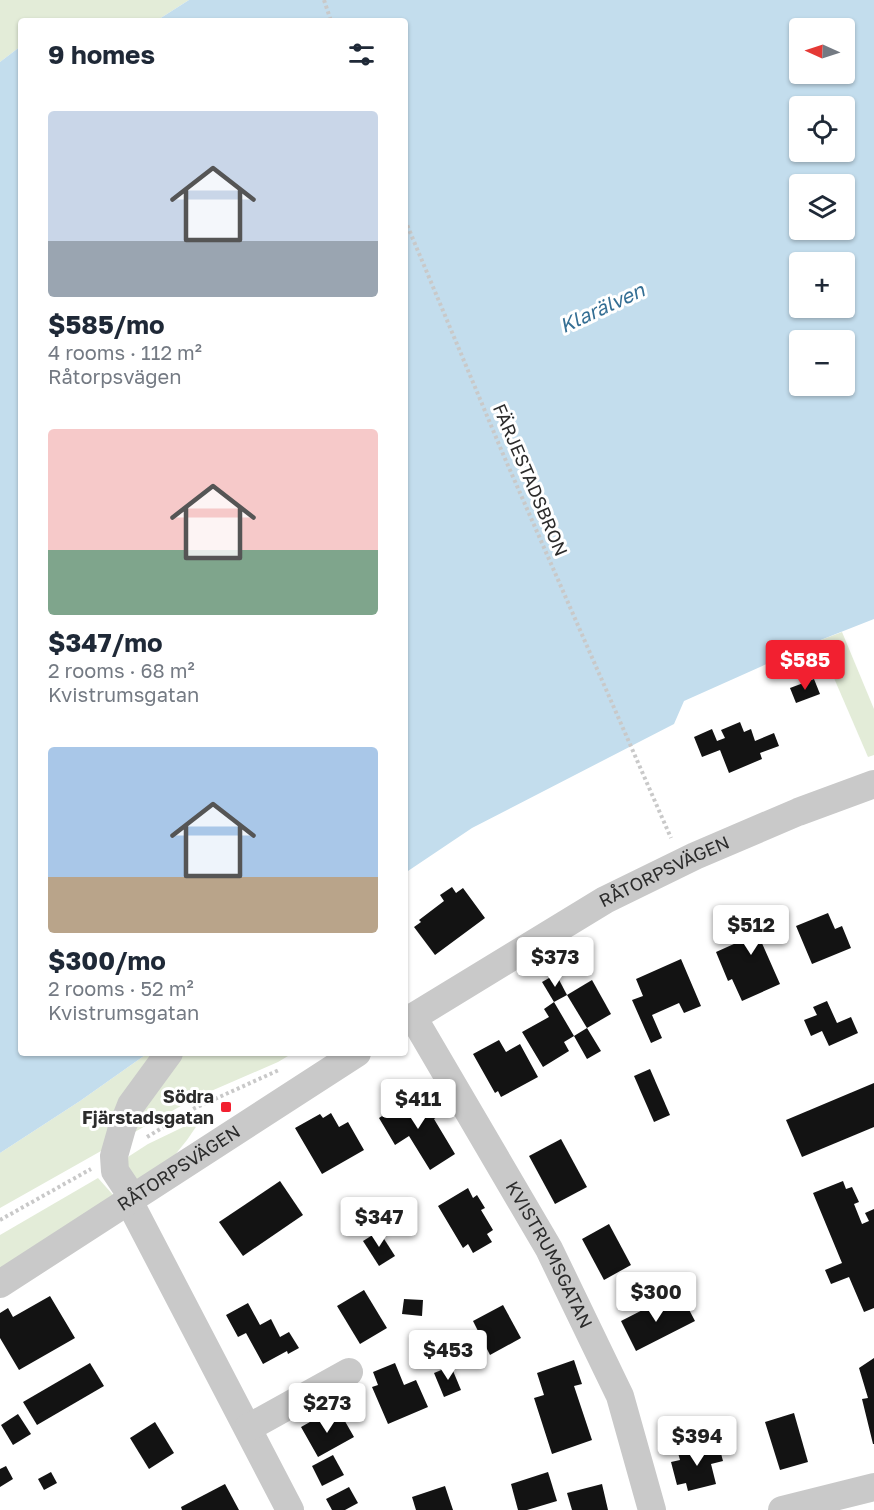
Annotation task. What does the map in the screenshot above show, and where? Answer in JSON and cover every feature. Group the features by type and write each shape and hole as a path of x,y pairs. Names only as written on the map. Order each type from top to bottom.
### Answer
{"street":[{"name":"RÅTORPSVÄGEN","path":"409,1019 605,900 704,852 798,812 874,784"},
{"name":"KVISTRUMSGATAN","path":"409,1019 549,1250 620,1395 652,1510"},
{"path":"167,1056 131,1105 114,1156 115,1171 290,1510"},
{"name":"RÅTORPSVÄGEN","path":"0,1284 352,1056"},
{"path":"248,1428 349,1372"},
{"path":"782,1510 874,1487"}],"path":[{"path":"324,0 329,18"},
{"name":"FÄRJESTADSBRON","path":"408,227 503,454 671,838"},
{"path":"0,1220 195,1108 288,1066"}],"green space":[{"path":"0,0 189,0 161,18 18,18 18,48 0,62"},
{"path":"842,632 874,709 874,755 868,757 818,641"},
{"path":"144,1056 288,1056 195,1098 0,1208 0,1153"},
{"path":"202,1118 170,1161 130,1185 114,1166 148,1144"},
{"path":"98,1178 114,1196 0,1269 0,1235"}],"water":[{"name":"Klarälven","path":"189,0 874,0 874,619 818,641 684,701 674,724 472,828 408,871 408,18 161,18"},
{"path":"18,48 18,1056 144,1056 0,1153 0,62"}],"building":[{"path":"814,679 820,694 796,703 790,688"},
{"path":"740,722 744,732 751,729 755,741 774,733 779,746 760,753 762,759 729,773 720,750 702,757 694,737 712,729 717,741 725,738 721,730"},
{"path":"452,887 456,893 463,888 485,918 435,955 414,927 421,922 419,920 444,901 440,895"},
{"path":"767,906 779,933 761,941 780,984 742,1001 732,979 728,981 716,952 745,939 737,920"},
{"path":"828,913 835,929 842,926 851,948 812,964 796,926"},
{"path":"681,959 701,1006 684,1013 679,1003 652,1015 662,1038 651,1043 632,1000 643,996 636,979"},
{"path":"556,974 567,995 554,1002 542,982"},
{"path":"592,980 611,1014 587,1028 567,995"},
{"path":"827,1001 837,1023 851,1017 858,1033 829,1046 822,1031 811,1036 804,1020 817,1015 813,1007"},
{"path":"554,1002 574,1036 564,1042 569,1051 543,1067 522,1032 549,1017 544,1009"},
{"path":"587,1028 601,1051 587,1059 574,1036"},
{"path":"499,1040 506,1052 520,1044 538,1077 501,1097 498,1091 495,1093 473,1054"},
{"path":"650,1069 670,1115 654,1122 634,1076"},
{"path":"874,1083 874,1127 802,1157 786,1120"},
{"path":"421,1091 437,1117 434,1119 455,1154 430,1170 409,1136 395,1145 379,1118"},
{"path":"331,1113 339,1127 348,1122 364,1150 322,1174 295,1128 320,1114 323,1118"},
{"path":"561,1139 587,1187 555,1204 529,1156"},
{"path":"280,1181 303,1215 243,1256 219,1222"},
{"path":"843,1181 846,1189 852,1187 859,1202 854,1204 862,1224 869,1221 865,1213 874,1209 874,1308 864,1312 849,1277 831,1284 825,1270 842,1263 813,1193"},
{"path":"468,1188 473,1198 477,1195 485,1208 481,1210 493,1230 487,1234 492,1242 473,1253 468,1244 463,1248 438,1206"},
{"path":"609,1224 631,1265 604,1280 582,1239"},
{"path":"379,1231 395,1256 379,1266 363,1241"},
{"path":"364,1290 387,1328 360,1344 337,1306"},
{"path":"50,1296 75,1338 19,1370 0,1338 0,1313 8,1308 13,1317"},
{"path":"666,1298 671,1308 685,1302 695,1321 636,1351 621,1321"},
{"path":"404,1299 423,1300 422,1316 402,1314"},
{"path":"248,1303 260,1325 271,1319 280,1337 289,1332 299,1348 288,1354 287,1351 263,1364 246,1333 238,1337 226,1315"},
{"path":"503,1305 521,1338 490,1355 473,1321"},
{"path":"874,1358 873,1444 862,1399 868,1398 859,1368"},
{"path":"574,1360 582,1384 574,1386 592,1440 552,1454 534,1398 544,1395 537,1373"},
{"path":"90,1363 104,1386 37,1425 23,1402"},
{"path":"395,1363 404,1385 416,1380 428,1407 388,1424 372,1387 378,1385 373,1372"},
{"path":"451,1366 461,1390 444,1397 434,1373"},
{"path":"326,1413 331,1421 342,1416 354,1437 318,1457 301,1427"},
{"path":"794,1413 808,1462 780,1470 765,1422"},
{"path":"18,1414 31,1434 13,1445 1,1425"},
{"path":"155,1422 174,1453 149,1469 130,1438"},
{"path":"718,1442 723,1461 711,1464 716,1484 688,1491 686,1483 677,1485 671,1462 680,1460 678,1453"},
{"path":"333,1455 344,1475 322,1486 312,1466"},
{"path":"6,1466 13,1479 0,1487 0,1469"},
{"path":"51,1472 57,1483 44,1490 38,1479"},
{"path":"548,1472 557,1501 527,1510 518,1510 511,1484"},
{"path":"225,1484 239,1510 182,1510 181,1507"},
{"path":"602,1484 608,1510 572,1510 567,1493"},
{"path":"445,1486 453,1510 416,1510 412,1497"},
{"path":"349,1487 358,1503 345,1510 332,1510 326,1499"}],"place":[{"name":"Södra Fjärstadsgatan","path":"226,1107"}]}
